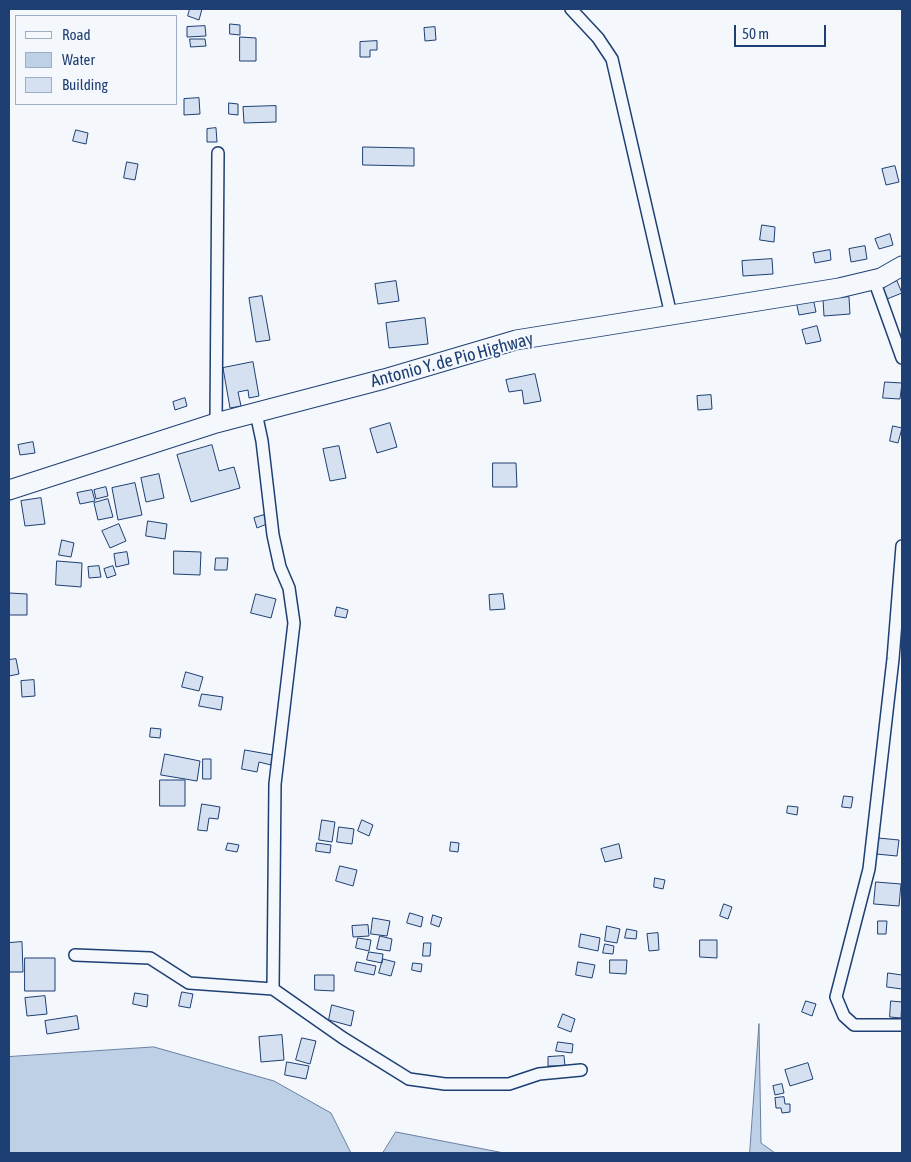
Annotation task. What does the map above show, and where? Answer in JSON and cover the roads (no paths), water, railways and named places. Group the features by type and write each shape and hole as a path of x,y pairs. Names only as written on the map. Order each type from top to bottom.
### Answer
{"highway":[{"name":"Antonio Y. de Pio Highway","path":"9,490 216,423 384,380 516,340 874,280 902,266"}],"street":[{"path":"571,9 598,38 612,59 671,315"},
{"path":"216,423 218,153"},
{"path":"874,280 899,335 902,358"},
{"path":"256,413 262,441 273,535 280,567 289,588 294,623 275,784 273,989"},
{"path":"902,546 893,659 869,869 836,998 844,1016 854,1025 902,1025"},
{"path":"75,955 150,958 190,983 273,989 343,1038 409,1079 445,1084 509,1084 540,1074 581,1070"}],"water":[{"path":"759,1024 761,1143 775,1153 750,1153"},
{"path":"154,1047 274,1081 331,1113 351,1153 9,1153 9,1057"},
{"path":"396,1132 504,1153 383,1153"}]}
